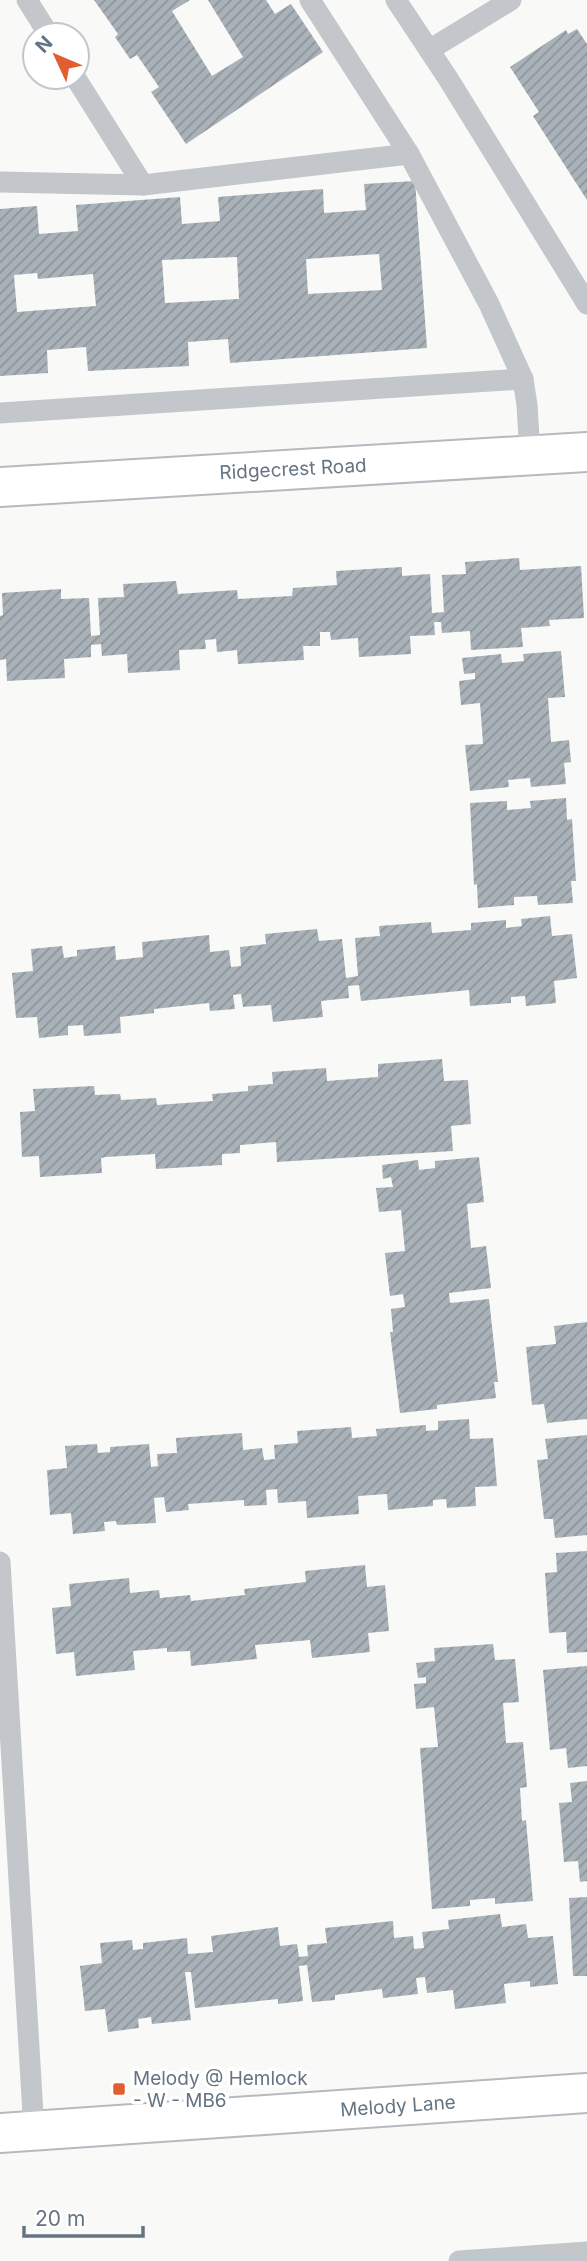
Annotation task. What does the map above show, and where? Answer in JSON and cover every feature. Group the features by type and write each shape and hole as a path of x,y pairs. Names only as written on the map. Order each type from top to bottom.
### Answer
{"street":[{"name":"Ridgecrest Road","path":"0,487 587,452"},
{"name":"Melody Lane","path":"17,2132 587,2093"}],"lane":[{"path":"27,0 40,21"},
{"path":"310,0 409,154 489,304 523,379 530,455"},
{"path":"396,0 587,304"},
{"path":"429,50 511,0"},
{"path":"84,91 143,185"},
{"path":"0,182 143,185 409,154"},
{"path":"0,413 523,379"},
{"path":"0,1562 17,2132"},
{"path":"459,2261 587,2252"}],"building":[{"path":"94,0 190,0 172,11 212,76 243,57 208,0 266,0 275,14 291,4 323,52 186,144 151,92 159,87 137,55 130,59 115,37 118,34"},
{"path":"577,29 587,44 587,200 533,116 539,112 510,67 566,30 568,34"},
{"path":"415,181 427,348 230,363 228,339 188,342 189,366 88,371 86,347 47,350 48,373 0,376 0,209 37,206 39,234 78,231 76,205 180,197 182,224 220,221 218,197 323,189 324,213 366,210 364,184","holes":["379,254 382,290 308,294 306,259","237,257 239,299 165,303 162,260","37,273 38,279 93,274 96,306 17,312 14,275"]},
{"path":"519,558 520,570 581,566 584,618 549,620 550,626 521,628 523,647 471,650 470,631 442,633 441,622 434,622 435,635 410,636 411,654 359,657 358,638 331,640 330,632 320,632 320,646 303,646 304,660 238,664 237,650 217,652 216,639 205,640 206,649 179,650 180,670 128,673 127,654 102,656 101,644 91,645 91,657 64,659 65,678 7,681 6,659 0,660 2,593 61,589 61,599 89,598 91,636 100,635 98,598 124,597 123,584 176,581 178,594 237,590 238,599 292,596 293,588 337,585 336,571 402,567 402,576 430,574 432,613 444,612 442,575 466,574 465,562"},
{"path":"561,651 565,697 548,698 551,742 569,740 571,762 564,763 566,784 531,787 530,778 508,780 509,787 470,791 465,745 483,744 480,703 461,705 459,681 475,679 475,673 464,674 462,658 501,654 502,663 524,661 523,654"},
{"path":"566,798 567,820 572,819 576,881 571,881 573,903 538,905 537,896 514,897 514,905 478,908 477,884 474,885 470,803 507,801 507,810 531,808 530,801"},
{"path":"550,916 552,936 572,934 577,978 554,981 556,1003 526,1006 525,996 511,997 511,1003 470,1006 469,990 361,1001 359,985 348,986 349,998 321,1001 323,1017 273,1022 271,1005 243,1007 241,994 233,995 235,1009 210,1011 209,1003 154,1009 154,1013 120,1017 121,1033 84,1036 83,1025 68,1026 68,1035 39,1038 37,1017 16,1018 12,973 33,971 31,949 62,946 64,958 77,956 77,950 115,946 116,960 143,957 142,942 209,935 210,952 229,950 231,967 241,966 240,947 266,944 265,934 317,929 319,941 342,939 346,978 358,976 355,938 380,936 379,926 431,922 432,933 471,930 471,923 506,920 506,928 522,926 521,919"},
{"path":"442,1059 444,1081 468,1080 471,1124 451,1126 453,1151 277,1162 276,1142 240,1145 240,1153 222,1154 222,1165 156,1169 155,1154 106,1157 101,1158 102,1173 40,1177 39,1156 22,1157 20,1112 35,1111 33,1089 94,1086 95,1095 120,1094 121,1100 156,1098 157,1105 213,1101 212,1094 248,1091 248,1086 273,1084 272,1072 326,1068 327,1081 378,1077 378,1064"},
{"path":"479,1157 484,1202 467,1204 471,1248 486,1246 491,1288 449,1293 450,1303 489,1299 498,1382 494,1382 496,1398 437,1405 437,1409 400,1413 390,1332 393,1332 391,1309 405,1307 403,1294 390,1296 385,1253 405,1251 401,1210 379,1212 376,1188 393,1187 391,1177 383,1179 382,1165 418,1160 419,1170 435,1168 435,1161"},
{"path":"587,1322 587,1419 547,1423 544,1404 532,1405 526,1347 556,1344 554,1326"},
{"path":"469,1419 470,1439 493,1438 497,1486 475,1487 476,1506 447,1508 446,1499 433,1500 433,1506 388,1510 387,1494 358,1496 359,1514 307,1518 306,1501 278,1503 277,1489 266,1490 267,1505 244,1506 244,1500 188,1504 189,1510 166,1512 164,1497 154,1498 156,1523 117,1525 116,1521 104,1522 105,1531 73,1534 71,1513 50,1515 47,1470 67,1468 65,1446 97,1444 98,1453 110,1452 110,1447 149,1444 151,1467 158,1466 157,1454 177,1453 176,1438 242,1433 243,1450 262,1448 264,1460 275,1459 274,1445 298,1443 297,1431 351,1427 352,1438 377,1436 376,1429 426,1425 426,1431 438,1430 438,1421"},
{"path":"587,1435 587,1535 555,1538 553,1519 544,1519 537,1460 548,1459 545,1439"},
{"path":"587,1551 587,1652 567,1653 566,1632 549,1633 545,1573 557,1572 556,1553"},
{"path":"365,1565 367,1587 385,1585 389,1631 368,1633 370,1652 312,1658 310,1640 255,1645 257,1659 191,1666 190,1651 167,1652 167,1648 133,1651 135,1670 76,1676 74,1652 56,1654 52,1608 71,1606 69,1584 129,1578 130,1593 159,1590 160,1598 190,1595 191,1601 245,1595 244,1589 306,1582 305,1571"},
{"path":"493,1644 495,1660 515,1659 519,1702 503,1703 506,1743 523,1742 527,1787 520,1788 522,1821 526,1820 533,1901 495,1904 495,1898 470,1900 470,1906 432,1909 420,1748 438,1747 434,1707 416,1709 414,1684 426,1683 426,1677 418,1678 416,1663 435,1661 434,1648"},
{"path":"587,1666 587,1766 568,1768 566,1748 550,1750 543,1670"},
{"path":"587,1781 587,1881 580,1882 578,1861 564,1862 559,1803 572,1802 570,1783"},
{"path":"587,1897 587,1976 573,1976 569,1898"},
{"path":"500,1914 502,1927 526,1924 528,1938 553,1936 558,1984 530,1987 530,1981 504,1984 506,2003 455,2009 453,1990 427,1993 425,1977 416,1978 418,1994 383,1998 382,1989 335,1995 335,2000 312,2002 307,1965 299,1966 303,2001 278,2004 278,1999 195,2008 191,1972 185,1972 191,2020 152,2024 151,2017 138,2019 139,2028 108,2032 105,2009 85,2011 80,1966 102,1963 100,1943 132,1940 133,1950 143,1949 143,1943 187,1938 188,1954 213,1952 211,1936 278,1927 280,1946 297,1944 299,1957 308,1956 307,1945 327,1943 325,1928 393,1921 394,1938 413,1936 414,1949 424,1948 422,1932 449,1929 448,1920"}],"place":[{"name":"Melody @ Hemlock - W - MB6","path":"119,2089"}]}
